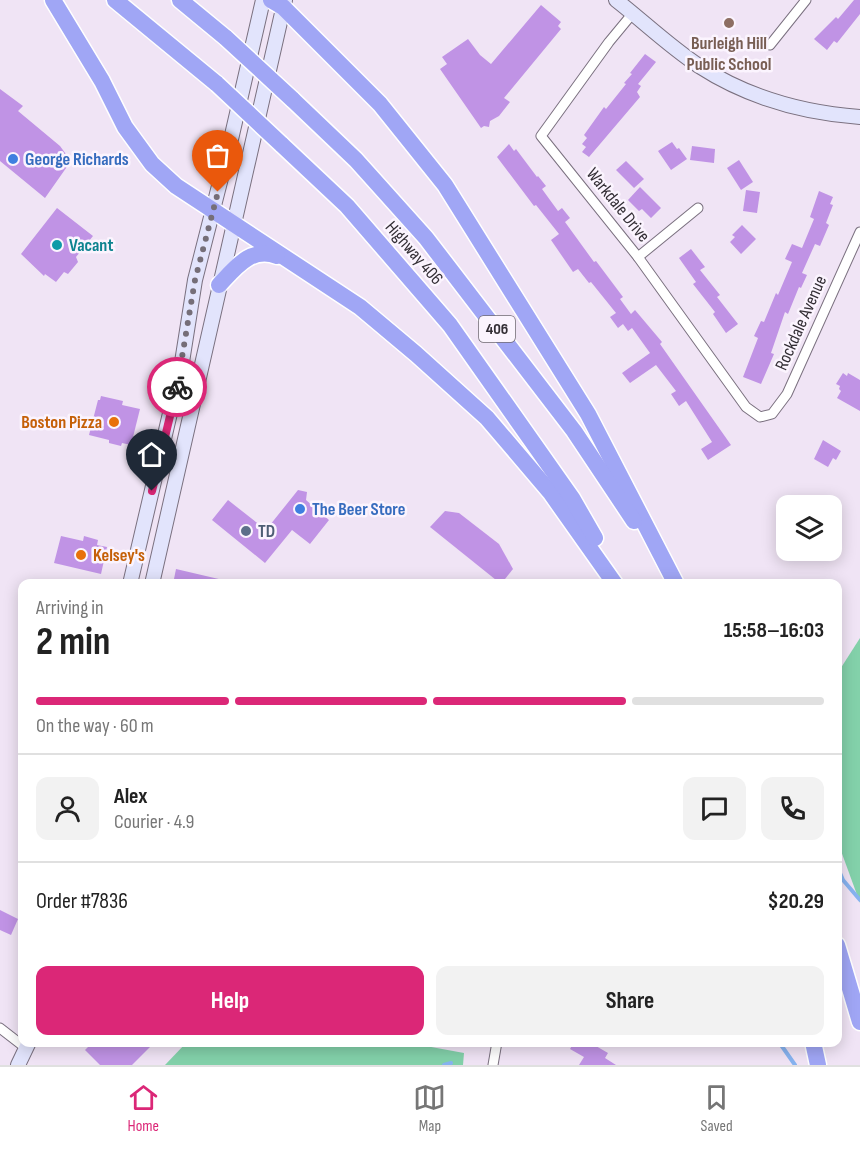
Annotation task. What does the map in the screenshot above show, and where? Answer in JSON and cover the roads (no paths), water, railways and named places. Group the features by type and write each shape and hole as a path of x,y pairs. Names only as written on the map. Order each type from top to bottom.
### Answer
{"highway":[{"path":"53,0 102,81 125,127 152,164 176,186 360,308 416,354 487,418 550,492 611,579"},
{"name":"Highway 406","path":"116,0 217,84 347,206 450,325 572,498 619,579"},
{"name":"Highway 406","path":"180,0 226,38 356,160 426,238 574,431 671,579"},
{"path":"280,2 380,104 445,185 588,414 671,579"},
{"path":"219,285 246,258 254,255 268,252 289,260"},
{"path":"842,961 860,1020"},
{"path":"814,1047 818,1065"}],"main road":[{"path":"131,579 182,362 195,280 263,0"},
{"path":"616,0 697,65 728,84 767,99 825,113 860,117"},
{"path":"153,579 186,441 280,2"},
{"path":"18,1065 27,1047"}],"street":[{"path":"771,45 806,0"},
{"name":"Warkdale Drive","path":"633,13 609,42 541,136 638,257 746,407 760,417"},
{"path":"638,257 698,208"},
{"name":"Rockdale Avenue","path":"760,417 772,414 787,394 860,232"},
{"path":"0,1028 18,1040"},
{"path":"493,1065 496,1047"}],"waterway":[{"path":"842,878 860,900"},
{"path":"782,1047 795,1065"},
{"path":"444,1065 451,1063"}],"place":[{"name":"Burleigh Hill Public School","path":"729,23"},
{"name":"George Richards","path":"13,159"},
{"name":"Vacant","path":"57,245"},
{"name":"Boston Pizza","path":"114,422"},
{"name":"The Beer Store","path":"300,509"},
{"name":"TD","path":"246,531"},
{"name":"Kelsey's","path":"81,555"}]}
